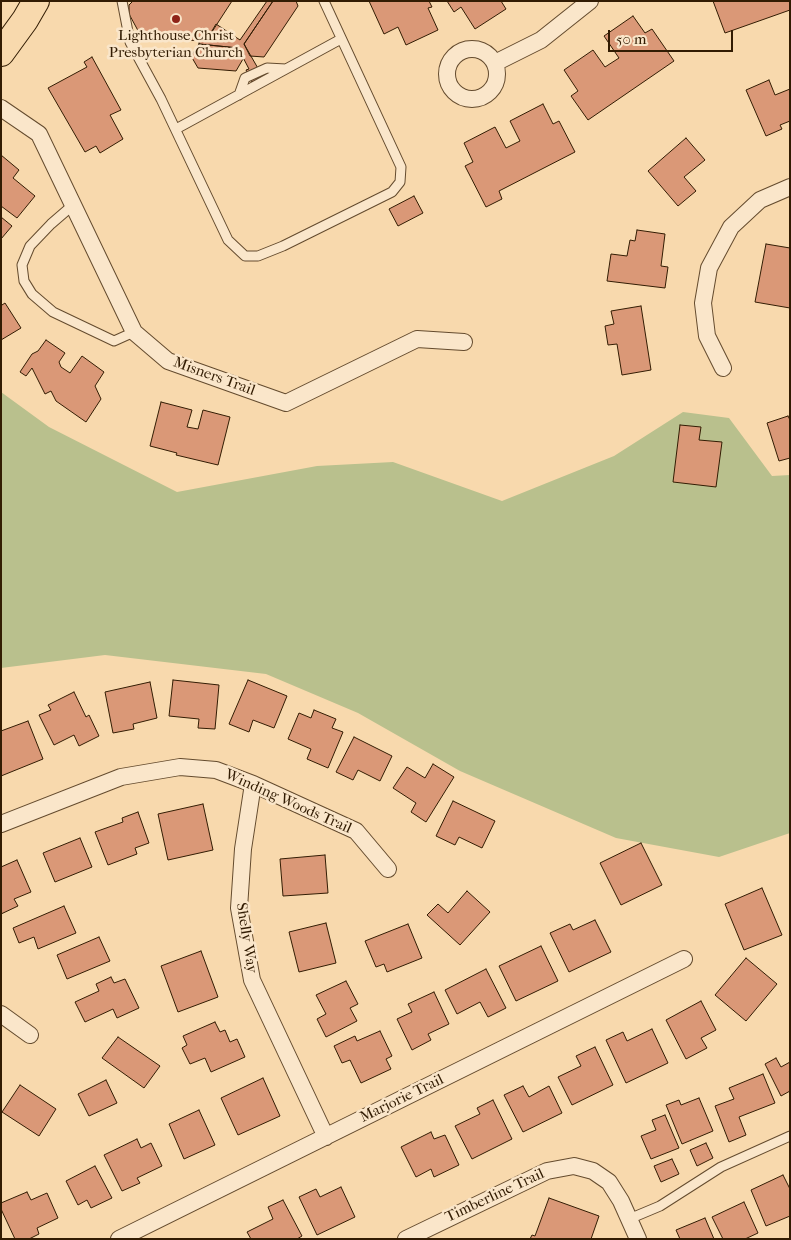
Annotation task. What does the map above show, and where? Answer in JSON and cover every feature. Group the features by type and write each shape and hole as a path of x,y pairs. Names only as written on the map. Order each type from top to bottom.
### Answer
{"main road":[{"path":"1,53 36,1"}],"street":[{"path":"495,63 542,40 590,1"},
{"name":"Misners Trail","path":"1,108 39,134 134,332 168,361 286,403 417,340 464,342"},
{"path":"723,368 707,336 703,303 709,268 731,227 760,200 790,187"},
{"name":"Winding Woods Trail","path":"1,824 121,777 180,767 216,770 253,784 356,831 388,869"},
{"name":"Shelly Way","path":"253,784 243,849 239,908 252,980 326,1137"},
{"name":"Marjorie Trail","path":"119,1239 684,959"},
{"path":"1,1014 30,1036"},
{"name":"Timberline Trail","path":"406,1239 547,1171 574,1166 593,1171 609,1182 621,1201 638,1239"}],"lane":[{"path":"122,1 130,42 162,99 228,240 245,256 258,256 283,246 392,192 400,182 401,167 324,1"},
{"path":"176,129 342,39"},
{"path":"73,205 30,246 22,264 24,281 32,294 53,312 114,341 134,332"},
{"path":"629,1219 660,1206 721,1168 790,1136"}],"green space":[{"path":"1,392 49,427 177,492 317,466 393,462 502,501 614,456 683,412 729,418 772,476 790,475 790,833 719,857 616,838 460,771 358,713 266,674 105,655 1,668"}],"building":[{"name":"Lighthouse Christ Presbyterian Church","path":"133,1 232,1 206,41 142,38 129,14 129,5"},
{"path":"267,1 273,1 244,44 263,77 252,82 246,70 249,69 238,48 199,44 199,41 206,41 216,24 240,40"},
{"path":"273,1 296,1 298,6 264,57 250,56 244,44"},
{"path":"369,1 429,1 432,7 428,8 438,30 406,45 398,27 384,34"},
{"path":"447,1 501,1 506,9 475,29 461,7 454,12"},
{"path":"713,1 790,1 790,10 725,33"},
{"path":"633,16 645,33 652,29 674,61 588,120 571,96 578,91 564,70 593,50 605,67 619,58 604,36"},
{"path":"199,44 238,48 243,59 236,71 198,68 191,56"},
{"path":"92,57 121,110 110,115 123,139 100,153 96,146 85,152 48,88 87,67 84,62"},
{"path":"769,80 775,95 790,89 790,121 780,125 782,129 766,136 746,90"},
{"path":"543,104 553,124 559,121 575,152 499,191 502,199 486,207 465,166 473,162 464,143 495,127 506,148 520,141 510,121"},
{"path":"686,138 705,160 684,177 696,191 678,206 648,171"},
{"path":"1,155 19,170 13,178 35,196 17,218 1,206"},
{"path":"414,196 423,213 398,226 389,209"},
{"path":"1,217 12,226 1,239"},
{"path":"637,230 665,234 661,266 668,267 665,288 607,281 611,254 627,256 630,240 635,241"},
{"path":"766,244 790,248 790,308 755,302"},
{"path":"1,303 2,305 5,303 21,328 1,340"},
{"path":"641,306 651,370 622,375 617,344 608,345 605,326 614,324 611,311"},
{"path":"46,340 65,353 59,362 61,367 70,373 82,356 104,372 95,386 101,399 86,422 56,401 51,391 45,394 32,368 26,376 20,372 32,354 38,351"},
{"path":"161,402 192,410 187,427 198,429 203,410 230,417 218,465 176,455 177,453 150,446"},
{"path":"788,416 790,420 790,458 779,461 767,423"},
{"path":"680,425 701,427 699,440 722,442 716,487 673,482"},
{"path":"173,680 219,685 215,729 198,728 199,719 169,716"},
{"path":"248,680 287,696 274,728 253,720 249,732 229,724"},
{"path":"150,682 157,718 133,724 134,729 113,733 105,692"},
{"path":"74,692 86,717 89,715 99,736 79,746 74,735 54,745 39,715 51,710 48,705"},
{"path":"314,710 336,719 332,728 343,732 328,768 307,759 311,749 288,739 299,713 311,718"},
{"path":"28,721 43,759 1,776 1,731"},
{"path":"354,737 392,756 380,781 358,770 353,780 336,772"},
{"path":"433,764 454,777 426,822 411,812 416,803 393,788 407,767 425,778"},
{"path":"453,801 495,821 482,848 459,837 455,845 436,836"},
{"path":"203,804 213,850 168,860 158,814"},
{"path":"138,812 149,843 135,848 137,854 108,865 95,832 123,822 122,818"},
{"path":"80,838 92,867 55,882 43,853"},
{"path":"641,843 662,885 621,905 600,863"},
{"path":"325,855 328,893 283,896 280,859"},
{"path":"17,860 31,892 14,899 18,906 1,914 1,867"},
{"path":"762,888 782,935 744,950 725,904"},
{"path":"467,891 490,912 460,945 427,915 438,904 448,913"},
{"path":"64,906 76,933 38,949 34,937 19,943 13,928"},
{"path":"595,920 611,952 569,972 550,933 570,924 573,930"},
{"path":"326,923 336,963 299,972 289,932"},
{"path":"408,924 422,958 387,972 384,964 376,967 365,941"},
{"path":"99,937 110,961 67,979 57,955"},
{"path":"541,946 558,981 516,1001 499,966"},
{"path":"201,951 218,997 178,1012 161,966"},
{"path":"746,958 777,984 746,1021 715,995"},
{"path":"486,969 506,1008 488,1017 480,1002 457,1014 445,990"},
{"path":"111,977 114,983 125,979 139,1008 117,1018 113,1009 85,1022 75,1002 99,991 96,984"},
{"path":"346,981 358,1004 350,1008 357,1021 326,1037 317,1019 326,1014 316,995"},
{"path":"434,992 449,1024 428,1034 431,1040 412,1050 397,1019 412,1012 408,1004"},
{"path":"701,1001 716,1030 701,1038 707,1048 686,1059 666,1020"},
{"path":"215,1022 220,1032 225,1030 230,1042 237,1039 245,1057 211,1072 205,1058 190,1064 182,1048 187,1045 183,1036"},
{"path":"652,1029 668,1063 626,1083 606,1040 623,1032 627,1041"},
{"path":"380,1031 392,1056 386,1059 391,1069 361,1083 350,1060 342,1063 334,1046 355,1036 357,1041"},
{"path":"118,1037 160,1066 144,1088 102,1058"},
{"path":"595,1047 613,1085 572,1105 558,1077 581,1066 576,1056"},
{"path":"776,1058 781,1067 790,1062 790,1091 781,1096 765,1064"},
{"path":"763,1074 775,1103 739,1117 746,1135 729,1142 715,1106 734,1099 729,1088"},
{"path":"263,1078 280,1116 238,1135 221,1098"},
{"path":"106,1080 117,1103 89,1116 78,1094"},
{"path":"20,1085 56,1109 39,1136 2,1112"},
{"path":"523,1086 529,1097 549,1086 562,1113 523,1132 504,1095"},
{"path":"699,1098 713,1131 682,1144 666,1105 679,1100 681,1105"},
{"path":"493,1100 512,1139 472,1159 455,1126 480,1114 477,1108"},
{"path":"199,1110 215,1145 184,1159 169,1124"},
{"path":"665,1115 679,1148 651,1159 641,1136 656,1130 652,1120"},
{"path":"431,1132 434,1139 445,1135 459,1165 434,1177 431,1169 416,1177 401,1147"},
{"path":"137,1139 141,1148 151,1143 162,1166 137,1178 140,1183 122,1191 104,1155"},
{"path":"706,1143 713,1158 697,1166 690,1150"},
{"path":"672,1159 679,1174 661,1182 654,1166"},
{"path":"95,1166 112,1198 91,1208 87,1200 78,1205 66,1181"},
{"path":"783,1175 790,1189 790,1216 766,1226 751,1190"},
{"path":"341,1187 355,1217 317,1235 299,1197 316,1189 320,1197"},
{"path":"27,1192 31,1200 47,1193 58,1218 37,1228 39,1234 29,1239 15,1239 1,1209 1,1203"},
{"path":"549,1198 599,1216 591,1239 530,1239 532,1235 535,1236"},
{"path":"283,1200 302,1236 297,1239 251,1239 247,1232 273,1219 268,1207"},
{"path":"744,1202 758,1233 745,1239 723,1239 712,1217"},
{"path":"705,1218 714,1239 680,1239 676,1230"}],"place":[{"name":"Lighthouse Christ Presbyterian Church","path":"176,19"}]}
